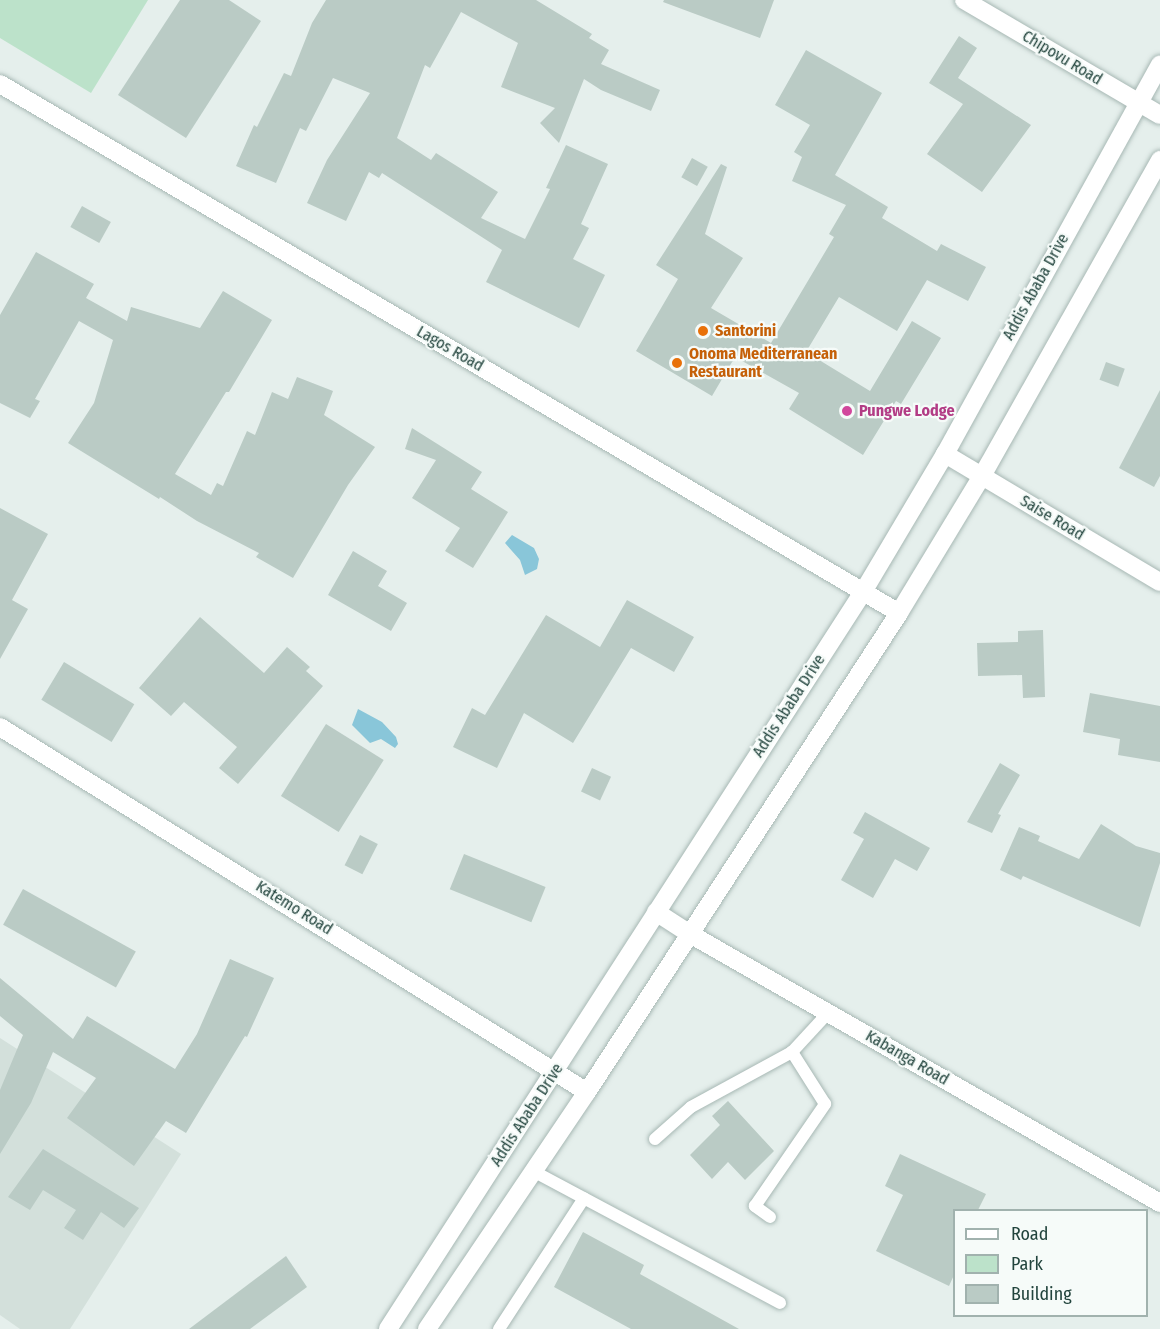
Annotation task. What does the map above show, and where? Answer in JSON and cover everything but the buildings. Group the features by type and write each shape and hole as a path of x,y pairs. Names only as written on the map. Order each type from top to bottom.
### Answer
{"main road":[{"name":"Chipovu Road","path":"964,0 1160,116"},
{"name":"Addis Ababa Drive","path":"388,1329 863,592 945,454 1160,64"},
{"name":"Lagos Road","path":"0,84 899,613"},
{"path":"428,1329 587,1092 899,613 982,476 1160,160"},
{"name":"Saise Road","path":"945,454 1160,582"},
{"name":"Katemo Road","path":"0,727 587,1092"},
{"name":"Kabanga Road","path":"656,912 690,934 1160,1203"}],"lane":[{"path":"655,1139 691,1107 792,1052 828,1013"},
{"path":"770,1217 755,1206 825,1104 792,1052"},
{"path":"533,1171 780,1303"},
{"path":"499,1329 584,1198"}],"shaded area":[{"path":"0,1038 181,1154 70,1329 20,1329 0,1315"}],"green space":[{"path":"0,0 148,0 91,93 0,38"}],"water":[{"path":"512,535 534,548 539,559 537,569 525,575 520,560 505,543"},
{"path":"358,709 382,722 396,737 398,744 395,748 381,739 370,743 352,725"}],"place":[{"name":"Santorini","path":"703,331"},
{"name":"Onoma Mediterranean Restaurant","path":"677,363"},
{"name":"Pungwe Lodge","path":"847,411"}]}
